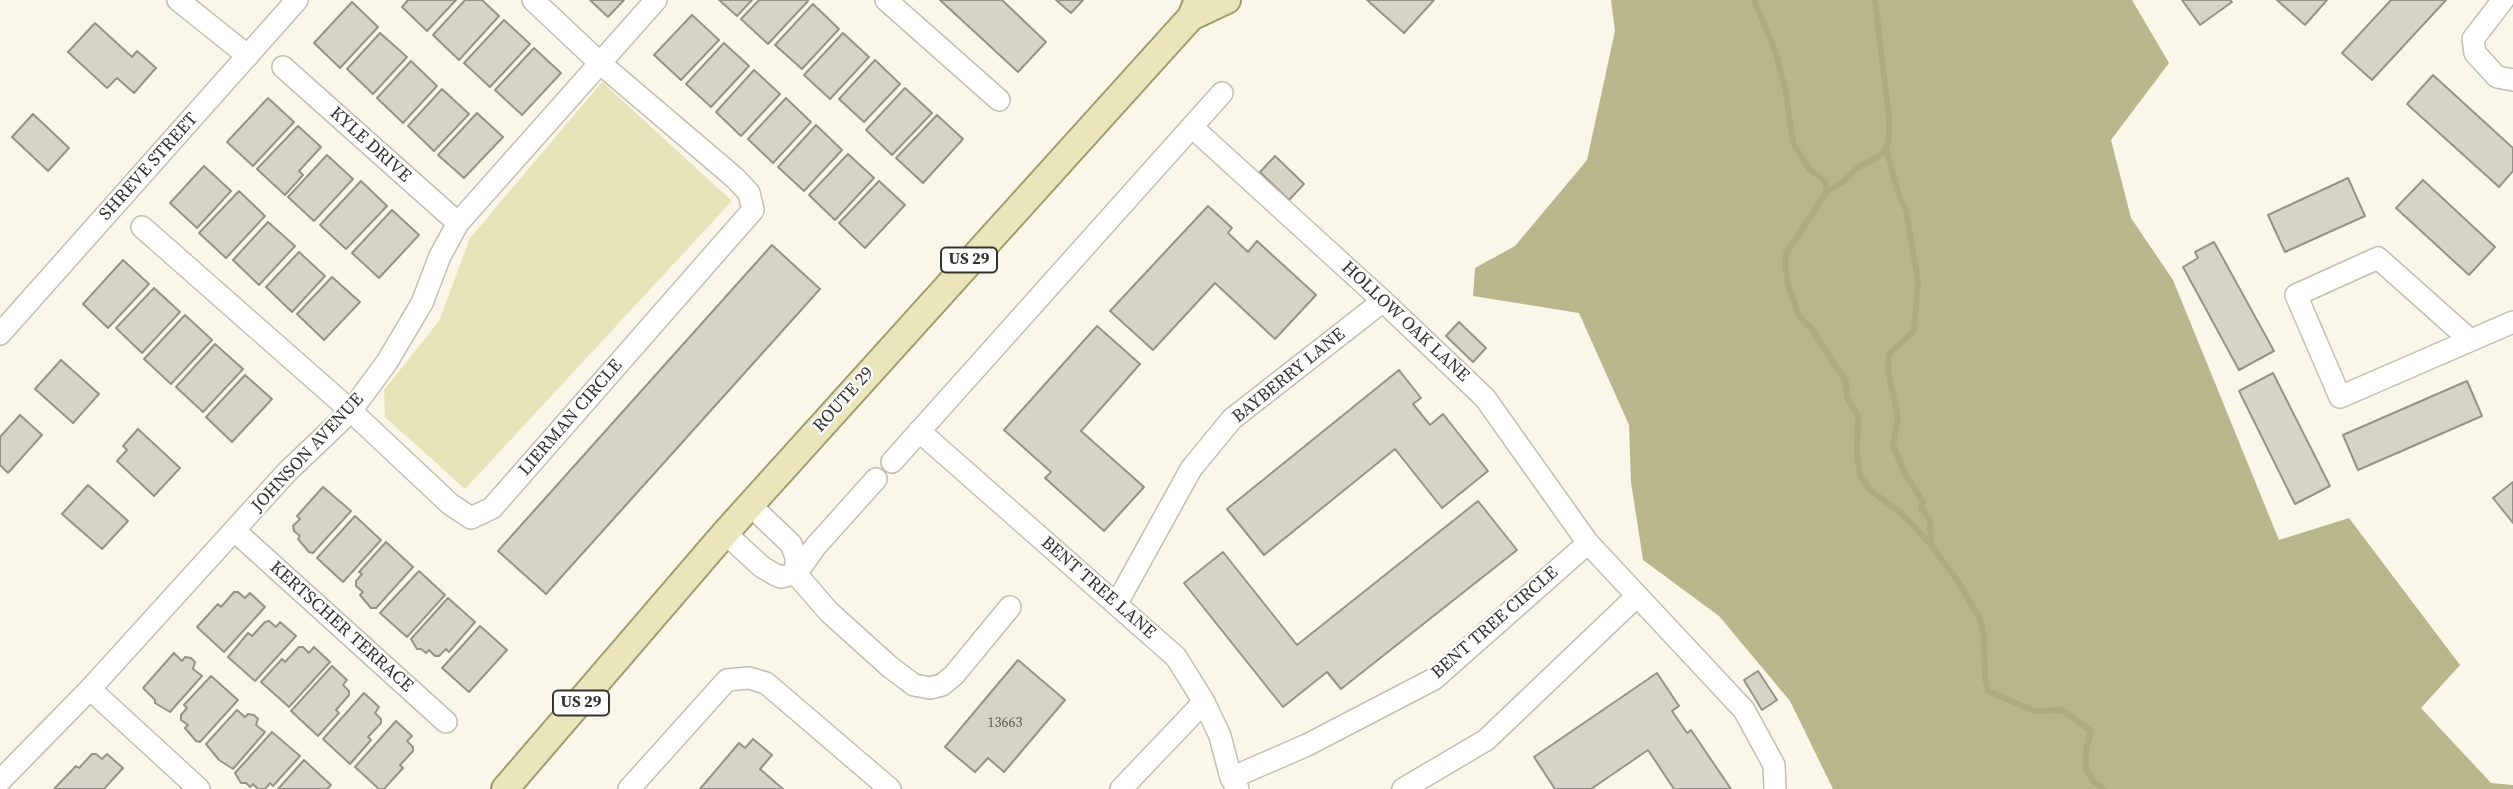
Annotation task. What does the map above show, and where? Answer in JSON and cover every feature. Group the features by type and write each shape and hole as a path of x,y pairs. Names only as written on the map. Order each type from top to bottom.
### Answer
{"main road":[{"name":"ROUTE 29","path":"505,789 725,533 1194,9 1227,0"}],"street":[{"path":"178,0 248,56"},
{"name":"SHREVE STREET","path":"0,334 297,0"},
{"name":"LIERMAN CIRCLE","path":"142,227 351,411 450,504 471,518 492,508 753,210 749,193 735,178 601,64 533,0"},
{"name":"JOHNSON AVENUE","path":"0,781 90,689 287,472 351,411 387,362 422,303 440,256 458,223 656,0"},
{"path":"886,0 999,100"},
{"path":"2513,4 2505,0 2473,39 2475,52 2497,77 2513,80"},
{"name":"KYLE DRIVE","path":"283,67 458,223"},
{"path":"892,462 1222,93"},
{"name":"HOLLOW OAK LANE","path":"1192,128 1383,300 1485,398 1588,543"},
{"path":"2470,340 2378,258 2296,295 2340,397 2513,322"},
{"name":"BAYBERRY LANE","path":"1117,603 1191,469 1232,419 1383,300"},
{"name":"BENT TREE LANE","path":"919,431 1176,657 1204,702 1220,736 1234,784"},
{"path":"725,533 762,567 774,574 781,577 796,574 876,479"},
{"path":"750,505 794,549 796,574 829,612 890,667 915,685 930,688 942,685 954,675 1010,607"},
{"name":"KERTSCHER TERRACE","path":"235,531 446,722"},
{"path":"1588,543 1744,710 1774,765 1775,789"},
{"name":"BENT TREE CIRCLE","path":"1234,784 1434,679 1588,543"},
{"path":"1407,788 1486,740 1637,596"},
{"path":"629,789 727,680 748,678 766,683 890,789"},
{"path":"90,689 199,789"},
{"path":"1121,789 1204,702"}],"shaded area":[{"path":"1611,0 2132,0 2169,63 2111,140 2131,218 2173,280 2279,540 2349,518 2460,665 2421,708 2491,783 2513,785 2513,789 1833,789 1790,701 1719,616 1643,560 1631,482 1629,425 1579,313 1473,296 1475,268 1515,246 1587,160 1615,31"},
{"path":"602,82 732,201 465,489 385,417 384,390 439,321 470,238"}],"building":[{"path":"408,0 456,0 427,31 402,7"},
{"path":"465,0 482,0 499,16 459,60 433,35"},
{"path":"590,0 624,0 608,17"},
{"path":"719,0 752,0 737,16"},
{"path":"759,0 808,1 768,44 741,19"},
{"path":"940,0 1002,0 1046,42 1018,72"},
{"path":"1056,0 1083,0 1071,13"},
{"path":"1367,0 1434,0 1404,33"},
{"path":"2182,0 2230,0 2232,2 2200,25"},
{"path":"2277,0 2327,0 2305,25"},
{"path":"2391,0 2446,0 2372,80 2342,53"},
{"path":"352,2 378,27 340,68 314,43"},
{"path":"813,4 839,29 802,69 775,45"},
{"path":"692,15 719,40 681,80 654,55"},
{"path":"504,20 530,44 490,87 464,63"},
{"path":"95,23 132,57 137,51 156,68 134,93 117,78 107,88 68,52"},
{"path":"380,33 407,57 373,94 347,69"},
{"path":"843,33 869,57 830,99 804,75"},
{"path":"724,43 749,66 711,107 686,84"},
{"path":"534,48 561,73 522,115 495,90"},
{"path":"875,60 900,84 864,122 839,99"},
{"path":"411,61 437,86 403,123 377,98"},
{"path":"754,70 780,94 741,136 716,112"},
{"path":"2433,75 2513,148 2513,171 2499,187 2407,104"},
{"path":"905,88 932,113 892,155 866,130"},
{"path":"442,89 469,114 434,151 408,126"},
{"path":"268,98 294,122 253,166 227,142"},
{"path":"786,98 811,122 773,163 748,139"},
{"path":"477,113 503,137 464,178 438,155"},
{"path":"33,114 69,148 48,171 12,137"},
{"path":"937,115 963,139 923,183 896,158"},
{"path":"816,125 842,150 804,191 778,167"},
{"path":"298,126 321,147 299,171 303,175 285,195 257,169"},
{"path":"848,154 874,178 835,220 809,195"},
{"path":"327,155 353,179 314,221 288,197"},
{"path":"1275,156 1304,184 1289,200 1260,172"},
{"path":"204,166 231,191 197,228 170,203"},
{"path":"2348,178 2365,216 2285,252 2268,215"},
{"path":"2423,180 2495,247 2469,275 2396,208"},
{"path":"361,181 387,206 346,249 320,225"},
{"path":"879,181 905,205 865,248 839,223"},
{"path":"239,191 265,216 226,258 199,233"},
{"path":"1208,206 1232,228 1228,233 1248,252 1257,241 1316,295 1275,339 1215,283 1153,350 1110,311"},
{"path":"392,210 419,235 379,278 352,253"},
{"path":"268,222 295,246 259,285 233,260"},
{"path":"2214,242 2274,351 2239,370 2183,267 2198,258 2195,252"},
{"path":"772,245 820,289 546,594 498,551"},
{"path":"299,252 325,276 292,312 266,287"},
{"path":"123,260 149,284 108,328 83,304"},
{"path":"332,277 360,302 324,340 297,314"},
{"path":"154,288 180,312 142,353 116,328"},
{"path":"185,315 212,340 171,384 144,359"},
{"path":"1459,322 1486,348 1473,362 1446,336"},
{"path":"1097,326 1140,364 1081,431 1144,487 1104,531 1045,478 1051,472 1004,430"},
{"path":"215,344 243,369 203,412 176,387"},
{"path":"61,360 99,394 73,423 35,389"},
{"path":"1399,370 1421,398 1413,404 1430,425 1443,414 1488,471 1442,508 1395,449 1264,555 1227,509"},
{"path":"2273,373 2330,486 2295,504 2239,391"},
{"path":"245,375 272,399 232,442 206,417"},
{"path":"2467,381 2482,416 2358,470 2343,435"},
{"path":"20,415 42,435 8,473 0,465 0,437"},
{"path":"138,429 180,468 154,496 117,461 127,450 123,446"},
{"path":"2513,482 2513,523 2493,498"},
{"path":"88,485 128,521 102,549 62,514"},
{"path":"323,487 351,511 313,553 298,539 300,536 293,526 300,519 297,516"},
{"path":"1478,501 1517,550 1341,689 1327,672 1283,707 1184,583 1223,552 1297,645"},
{"path":"355,516 381,540 343,582 317,558"},
{"path":"386,542 413,567 376,608 371,608 360,595 363,592 356,586 356,581 362,574 359,572"},
{"path":"419,571 445,595 407,637 380,613"},
{"path":"234,592 245,598 250,593 265,607 224,652 197,627 218,604 221,607"},
{"path":"448,598 475,622 449,652 446,649 439,656 435,656 429,650 426,653 417,649 411,639"},
{"path":"269,621 276,627 280,622 296,636 255,681 228,657 248,633 252,636"},
{"path":"480,626 507,650 469,692 442,668"},
{"path":"299,647 309,653 314,647 330,662 289,707 261,682 282,659 285,662"},
{"path":"174,653 182,661 185,657 191,658 195,662 193,669 202,676 170,712 155,703 143,688"},
{"path":"1018,660 1065,700 1004,772 988,758 975,772 945,747"},
{"path":"332,666 347,680 343,685 349,695 336,710 339,713 318,736 291,711"},
{"path":"1758,671 1777,700 1762,710 1744,680"},
{"path":"1657,673 1679,706 1672,711 1687,733 1691,730 1731,789 1674,789 1648,750 1591,789 1555,789 1534,757"},
{"path":"211,676 238,700 200,742 185,728 188,725 181,720 181,715 187,708 184,705"},
{"path":"364,693 379,707 375,713 381,723 368,737 371,740 350,764 323,739"},
{"path":"237,710 245,717 248,714 254,715 258,719 256,725 265,732 233,769 219,760 206,744"},
{"path":"396,721 412,736 407,741 413,751 400,765 403,768 384,789 379,789 355,767"},
{"path":"272,732 300,756 273,786 270,783 265,789 258,789 253,784 250,787 241,783 235,773"},
{"path":"753,739 772,755 760,769 783,789 700,789 739,743 745,748"},
{"path":"92,754 102,759 107,754 123,768 104,789 54,789 76,766 79,768"},
{"path":"304,760 331,785 327,789 278,789"}],"waterway":[{"path":"1754,0 1775,50 1786,92 1793,143 1809,169 1825,181 1827,191 1786,254 1785,265 1799,317 1811,328 1846,382 1847,397 1858,416 1857,456 1860,476 1870,490 1902,514 1931,545 1959,583 1980,619 1988,691 2034,711 2062,710 2091,731 2086,750 2086,769 2093,781 2104,789"},
{"path":"1827,191 1844,181 1857,168 1879,156 1886,149 1889,138 1875,0"},
{"path":"1886,149 1899,196 1906,210 1918,281 1914,331 1889,354 1888,371 1898,417 1893,445 1904,472 1923,502 1921,508 1930,520 1931,545"}]}
